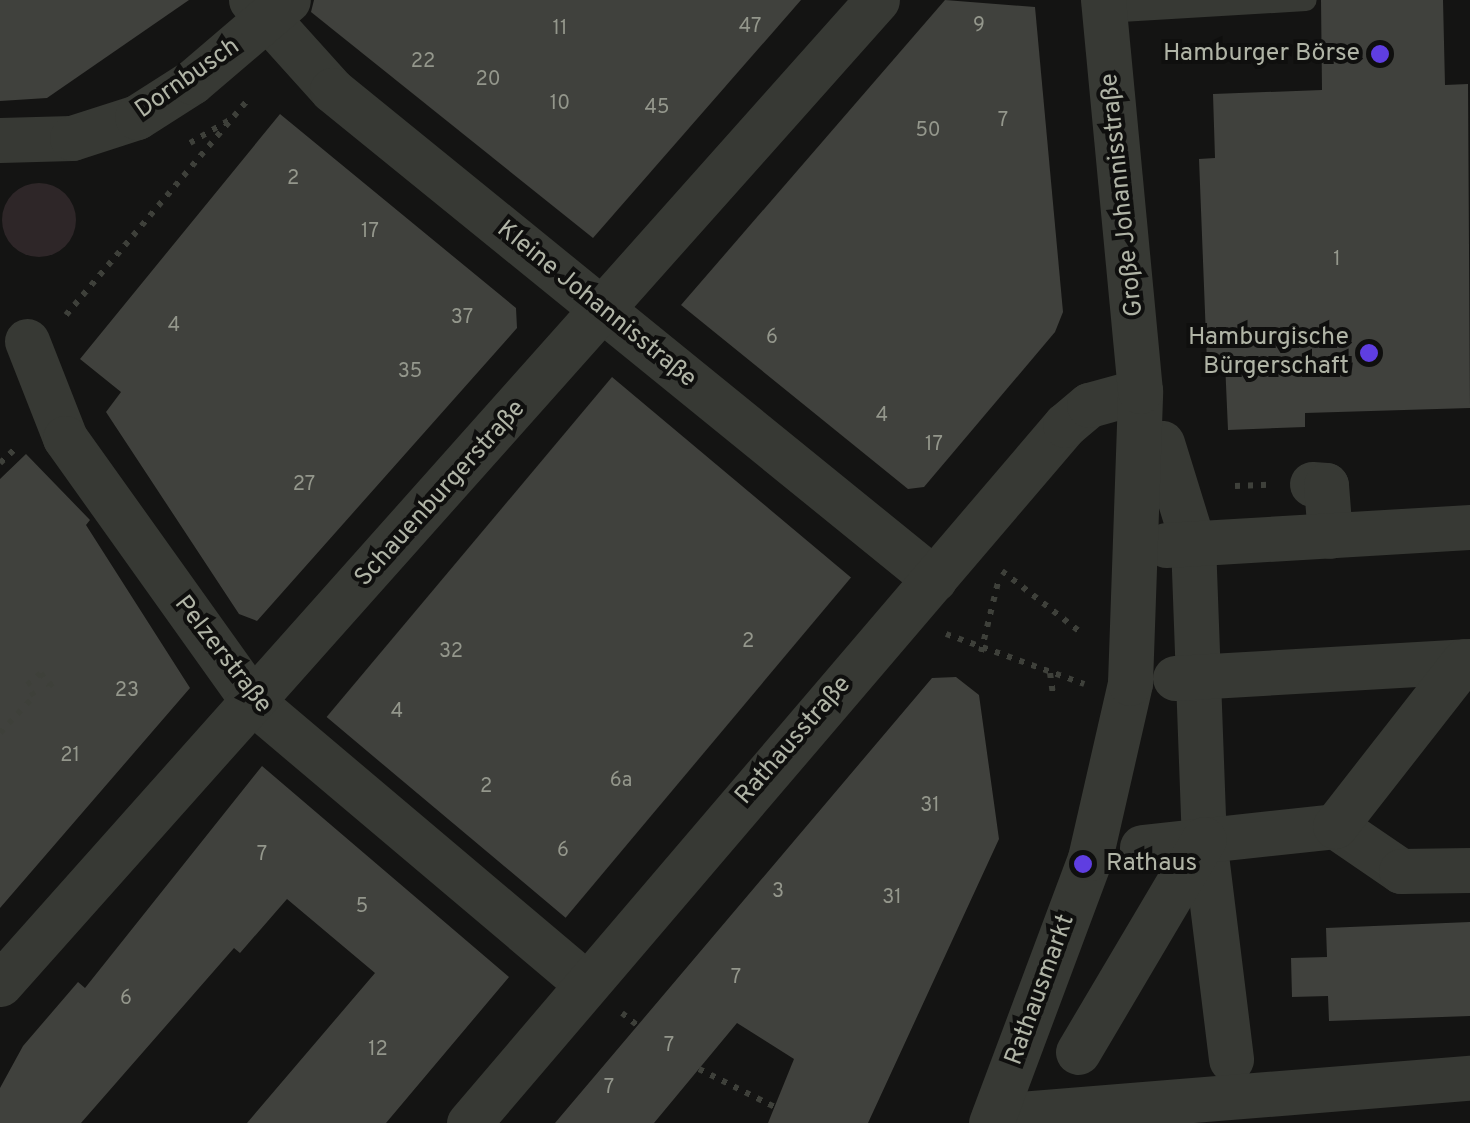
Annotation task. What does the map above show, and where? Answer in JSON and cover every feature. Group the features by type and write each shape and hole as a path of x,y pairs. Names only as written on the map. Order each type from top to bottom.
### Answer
{"street":[{"name":"Schauenburgerstraße","path":"0,984 604,312 878,0"},
{"name":"Große Johannisstraße","path":"1104,6 1140,391"},
{"name":"Kleine Johannisstraße","path":"268,7 332,90 934,579"},
{"name":"Dornbusch","path":"0,140 48,142 98,132 163,103 268,7"},
{"name":"Pelzerstraße","path":"27,341 65,438 254,702 586,984"},
{"name":"Rathausstraße","path":"469,1123 1064,426 1090,405 1140,391"},
{"name":"Rathausmarkt","path":"1140,391 1130,683 1112,778 1090,858 993,1120 1232,1094 1470,1078"},
{"path":"1162,443 1180,544 1188,678 1232,1094"},
{"path":"1312,484 1326,484 1330,536"},
{"path":"1180,544 1470,528"},
{"path":"1188,678 1467,661"},
{"path":"1335,826 1467,661"},
{"path":"1142,848 1335,826 1401,871 1470,870"},
{"path":"1078,1052 1204,839"}],"lane":[{"path":"1104,6 1306,0"}],"path":[{"path":"27,341 68,314 243,110 258,82 268,7"},
{"path":"1039,597 1096,644"},
{"path":"930,625 1092,686"},
{"path":"0,733 34,696 27,686 42,673 49,686 54,682"},
{"path":"1050,673 1053,694"},
{"path":"699,1069 775,1107"}],"shaded area":[{"path":"39,183 65,194 76,220 65,246 39,257 13,246 2,220 13,194"}],"building":[{"path":"0,0 189,0 47,98 0,101"},
{"path":"314,0 801,0 593,238 311,12"},
{"path":"945,0 1035,7 1063,312 1055,332 924,487 908,489 681,305"},
{"path":"1321,0 1443,0 1445,85 1468,84 1470,408 1305,413 1305,427 1228,430 1225,362 1207,363 1199,159 1215,158 1213,94 1322,90"},
{"path":"280,114 516,308 517,328 257,621 239,614 106,412 121,392 80,359"},
{"path":"612,377 851,578 566,918 327,717"},
{"path":"26,454 90,520 86,525 190,688 0,908 0,479"},
{"path":"956,677 979,695 999,839 868,1123 768,1123 794,1059 737,1023 654,1123 555,1123 932,678"},
{"path":"262,766 509,977 386,1123 247,1123 375,973 287,899 240,953 234,948 81,1123 0,1123 0,1088 23,1046 78,982 85,988"},
{"path":"1470,922 1470,1016 1329,1021 1328,996 1292,997 1291,958 1327,957 1326,928"}],"place":[{"name":"Hamburger Börse","path":"1380,54"},
{"name":"Hamburgische Bürgerschaft","path":"1369,353"},
{"name":"Rathaus","path":"1083,864"}]}
